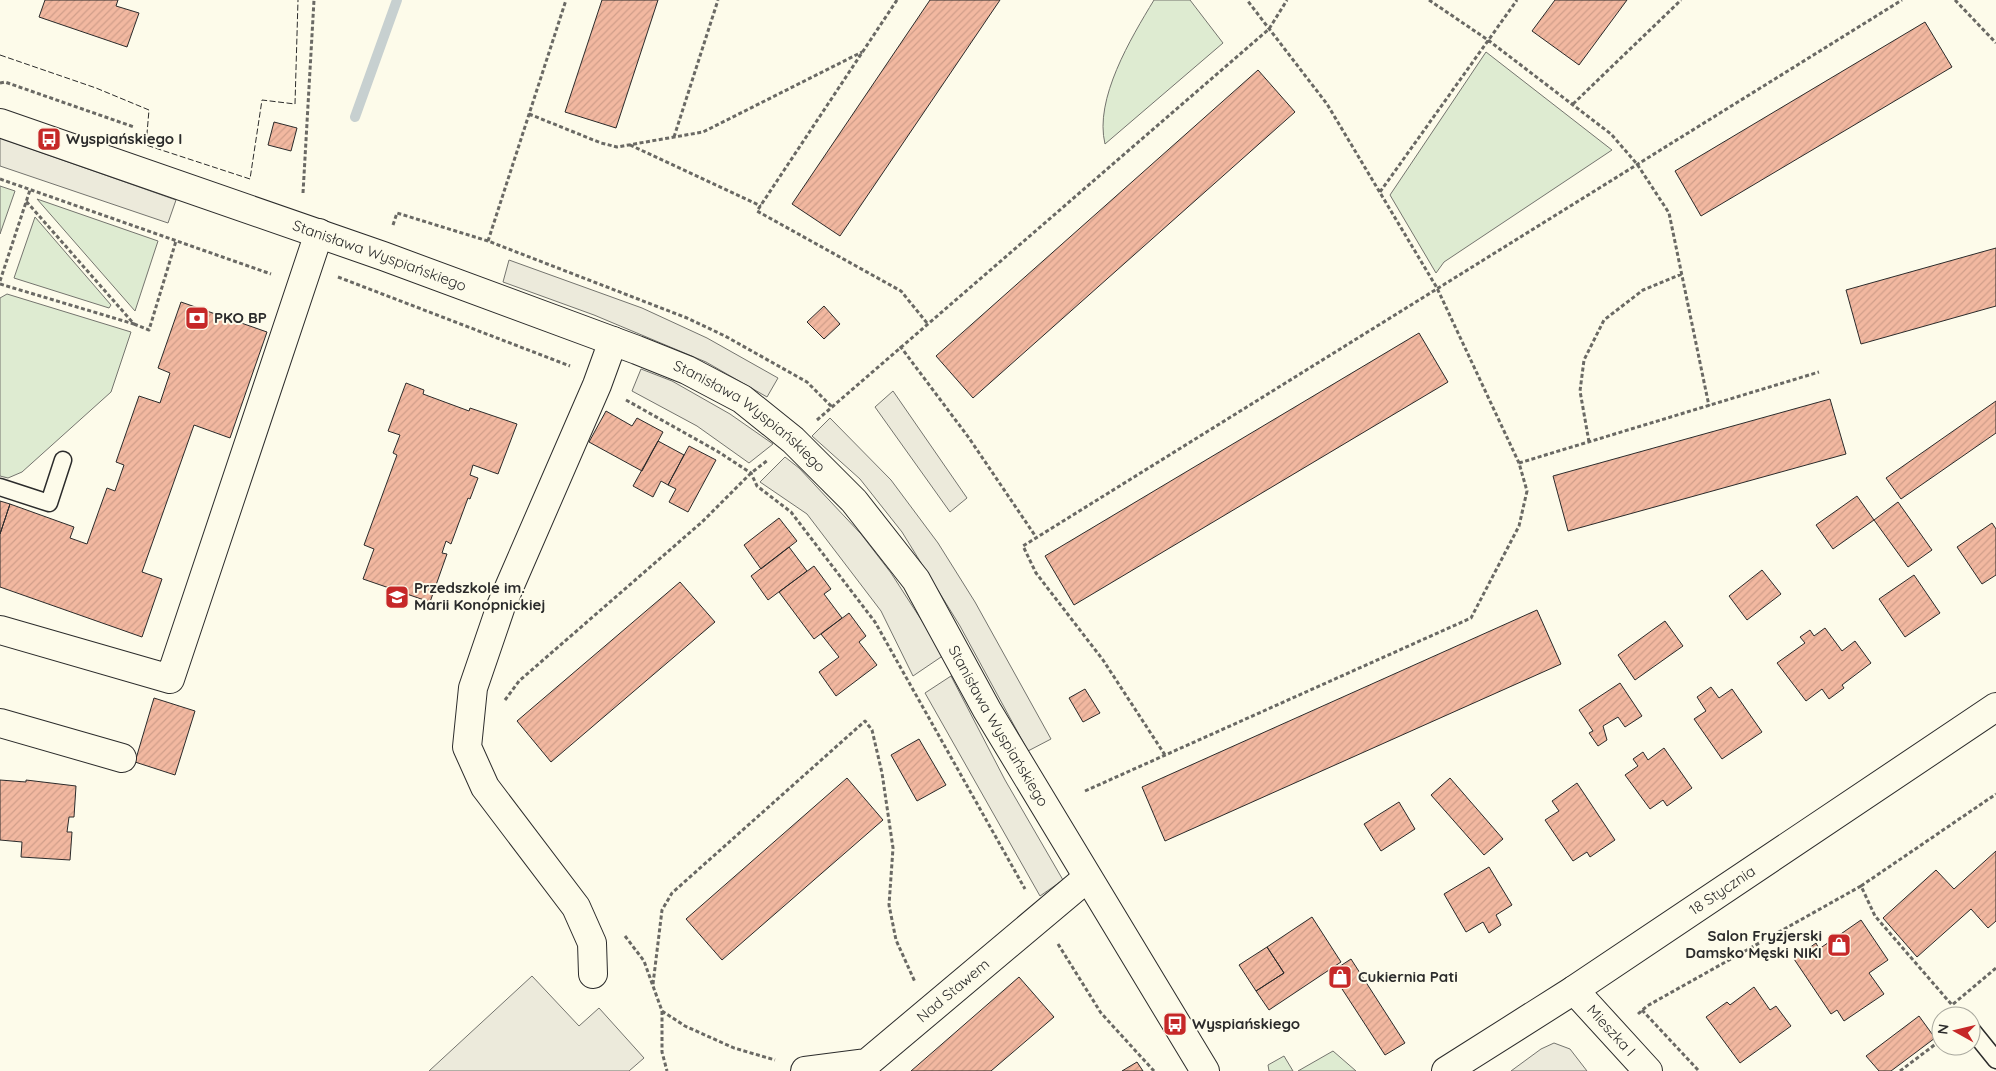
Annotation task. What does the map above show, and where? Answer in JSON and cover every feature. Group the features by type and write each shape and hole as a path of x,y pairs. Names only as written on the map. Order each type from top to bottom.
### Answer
{"street":[{"name":"Stanisława Wyspiańskiego","path":"0,123 319,233 613,340 687,370 742,399 793,440 854,501 916,580 987,710 1205,1071"},
{"path":"0,630 170,679 319,233"},
{"path":"593,974 592,943 576,907 485,787 467,747 472,688 501,606 598,385 613,340"},
{"name":"18 Stycznia","path":"1446,1071 1574,990 1996,707"},
{"path":"0,723 122,758"},
{"name":"Nad Stawem","path":"806,1070 867,1063 1087,878"},
{"name":"Mieszka I","path":"1574,990 1648,1071"}],"lane":[{"path":"0,488 49,503 63,460"},
{"path":"1981,1041 1996,1060"}],"path":[{"path":"302,195 314,0"},
{"path":"488,241 566,0"},
{"path":"674,137 718,0"},
{"path":"897,0 757,210 901,291 927,324"},
{"path":"1085,791 1471,618 1519,526 1527,492 1519,462 1437,288 1327,104 1247,0"},
{"path":"504,702 519,681 702,522 751,473 832,407 900,346 1269,29 1287,0"},
{"path":"1429,0 1488,40 1612,134 1637,164 1670,213 1709,406"},
{"path":"1380,192 1517,0"},
{"path":"1573,104 1681,0"},
{"path":"1165,755 1103,660 1036,573 1023,546 1902,0"},
{"path":"1954,0 1996,43"},
{"path":"529,114 601,143 616,147 703,132 863,51"},
{"path":"0,83 5,82 134,127"},
{"path":"629,145 761,206"},
{"path":"30,190 0,282 149,330 176,241"},
{"path":"26,201 134,324"},
{"path":"383,256 397,213 488,241 687,318 725,336 807,382 832,407"},
{"path":"1589,442 1580,391 1584,360 1604,320 1643,290 1682,274"},
{"path":"900,346 969,438 1036,537"},
{"path":"1519,462 1820,372"},
{"path":"598,385 650,412 751,473 757,486 791,512 875,622 1040,916 1102,1013 1154,1071"},
{"path":"653,987 662,910 672,893 865,721 872,730 882,773 893,848 889,905 896,940 913,979 932,1008"},
{"path":"1614,1033 1642,1010 1860,886 1996,794"},
{"path":"1860,886 1875,916 1952,1005 1996,968"},
{"path":"620,929 644,961 662,1011 662,1052 667,1071"},
{"path":"1642,1010 1699,1071"},
{"path":"662,1011 685,1026 734,1048 806,1070"},
{"path":"1900,1071 1931,1048"}],"green space":[{"path":"1154,0 1190,0 1223,43 1105,144 1103,126 1110,89 1125,50"},
{"path":"1486,52 1612,150 1444,262 1436,273 1390,195"},
{"path":"0,186 15,191 0,234"},
{"path":"37,199 158,241 135,311"},
{"path":"35,217 111,305 109,308 14,278"},
{"path":"7,294 131,332 111,392 22,472 8,478 0,476 0,298"},
{"path":"1333,1051 1356,1071 1298,1071"},
{"path":"1284,1056 1293,1071 1269,1071 1268,1065"}],"shaded area":[{"path":"0,138 176,200 168,223 0,166"},
{"path":"509,260 642,308 707,338 778,378 767,397 706,362 594,315 503,282"},
{"path":"641,369 672,381 730,414 773,444 749,463 697,426 632,391"},
{"path":"893,391 967,498 950,512 875,407"},
{"path":"830,418 891,480 938,543 975,602 1051,739 1028,751 960,626 902,532 860,479 812,436"},
{"path":"785,457 799,468 861,534 891,573 944,655 913,676 881,611 807,514 760,482"},
{"path":"951,676 1005,780 1063,880 1040,896 925,693"},
{"path":"532,976 579,1026 599,1008 644,1058 629,1071 429,1071"},
{"path":"1554,1043 1570,1049 1587,1071 1511,1071 1541,1049"}],"building":[{"path":"45,0 118,0 116,6 139,13 127,47 39,17"},
{"path":"602,0 658,0 616,128 565,112"},
{"path":"930,0 1000,0 840,236 792,204"},
{"path":"1555,0 1627,0 1579,65 1532,31"},
{"path":"1925,22 1952,67 1701,216 1675,171"},
{"path":"1258,70 1295,112 973,398 936,356"},
{"path":"274,122 297,128 291,151 268,145"},
{"path":"1996,248 1996,306 1861,344 1846,290"},
{"path":"181,302 267,332 230,438 194,425 142,572 162,579 142,637 0,587 0,534 10,504 74,527 70,538 87,544 107,488 115,491 124,465 116,462 139,396 160,403 170,373 158,368"},
{"path":"824,306 840,324 824,339 807,322"},
{"path":"1419,333 1448,382 1074,605 1045,556"},
{"path":"406,383 424,390 423,394 469,411 470,408 517,424 498,474 473,465 470,475 478,478 470,499 468,498 451,544 446,541 442,553 447,554 430,602 363,579 374,549 364,545 397,455 393,453 400,435 388,431"},
{"path":"1830,399 1846,454 1568,531 1553,476"},
{"path":"1996,401 1996,433 1901,499 1886,478"},
{"path":"606,411 632,426 637,418 663,432 642,471 589,442"},
{"path":"658,441 684,455 668,485 661,481 653,497 633,486"},
{"path":"689,446 716,460 688,512 669,502 676,489 668,485"},
{"path":"1857,496 1874,520 1833,549 1816,525"},
{"path":"0,501 10,504 0,534"},
{"path":"1898,502 1932,550 1908,567 1874,520"},
{"path":"779,518 797,541 761,569 744,545"},
{"path":"1992,523 1996,529 1996,575 1982,584 1957,547"},
{"path":"789,547 807,571 768,600 751,576"},
{"path":"814,566 831,589 824,594 842,618 814,639 779,592"},
{"path":"1762,570 1781,594 1747,620 1729,596"},
{"path":"1914,575 1940,613 1905,637 1879,599"},
{"path":"680,582 715,622 551,762 517,721"},
{"path":"1537,610 1561,664 1165,841 1142,787"},
{"path":"849,613 866,636 859,642 877,665 836,696 819,672 839,657 821,634"},
{"path":"1665,621 1683,646 1635,680 1618,655"},
{"path":"1825,628 1842,651 1855,641 1871,663 1842,685 1844,688 1829,699 1822,689 1806,701 1777,663 1805,643 1800,637 1810,630 1814,636"},
{"path":"1620,683 1642,716 1625,727 1618,717 1603,726 1607,740 1598,746 1589,733 1593,731 1579,710"},
{"path":"1711,687 1719,698 1732,689 1762,732 1722,759 1694,719 1706,711 1697,697"},
{"path":"1085,689 1100,713 1083,722 1069,698"},
{"path":"154,698 195,711 175,775 135,762"},
{"path":"919,739 946,785 917,801 891,755"},
{"path":"1664,748 1692,788 1667,806 1663,800 1650,809 1625,775 1638,766 1633,759 1643,752 1648,760"},
{"path":"847,778 883,820 722,960 686,919"},
{"path":"1450,778 1503,839 1484,855 1431,795"},
{"path":"0,780 26,782 26,780 76,786 74,817 69,817 67,832 72,832 70,860 21,857 22,842 0,840"},
{"path":"1577,783 1615,840 1590,857 1587,852 1573,861 1545,820 1559,811 1552,801"},
{"path":"1399,802 1415,829 1381,851 1364,824"},
{"path":"1996,851 1996,921 1988,928 1971,909 1917,957 1883,918 1936,870 1954,889"},
{"path":"1489,867 1512,905 1496,915 1501,925 1489,933 1483,922 1466,932 1444,894"},
{"path":"1312,917 1341,962 1269,1010 1256,991 1284,973 1267,947"},
{"path":"1861,920 1888,960 1869,973 1884,994 1844,1021 1837,1010 1831,1014 1794,959 1816,943 1819,949"},
{"path":"1267,947 1284,973 1256,991 1239,965"},
{"path":"1351,959 1405,1043 1385,1055 1331,972"},
{"path":"1019,977 1054,1017 991,1071 911,1071"},
{"path":"1754,987 1770,1010 1776,1006 1791,1026 1740,1063 1706,1017 1727,1002 1730,1005"},
{"path":"1919,1016 1931,1032 1931,1041 1891,1071 1879,1071 1866,1056"},
{"path":"1137,1062 1143,1071 1122,1071"}],"waterway":[{"path":"355,117 397,0"}],"fence":[{"path":"0,55 96,88 149,110 146,145 250,179 262,100 295,104 298,0"}],"place":[{"name":"Wyspiańskiego I","path":"49,139"},
{"name":"PKO BP","path":"197,318"},
{"name":"Przedszkole im. Marii Konopnickiej","path":"397,597"},
{"name":"Salon Fryzjerski Damsko Męski NIKI","path":"1839,945"},
{"name":"Cukiernia Pati","path":"1340,977"},
{"name":"Wyspiańskiego","path":"1175,1024"}]}
